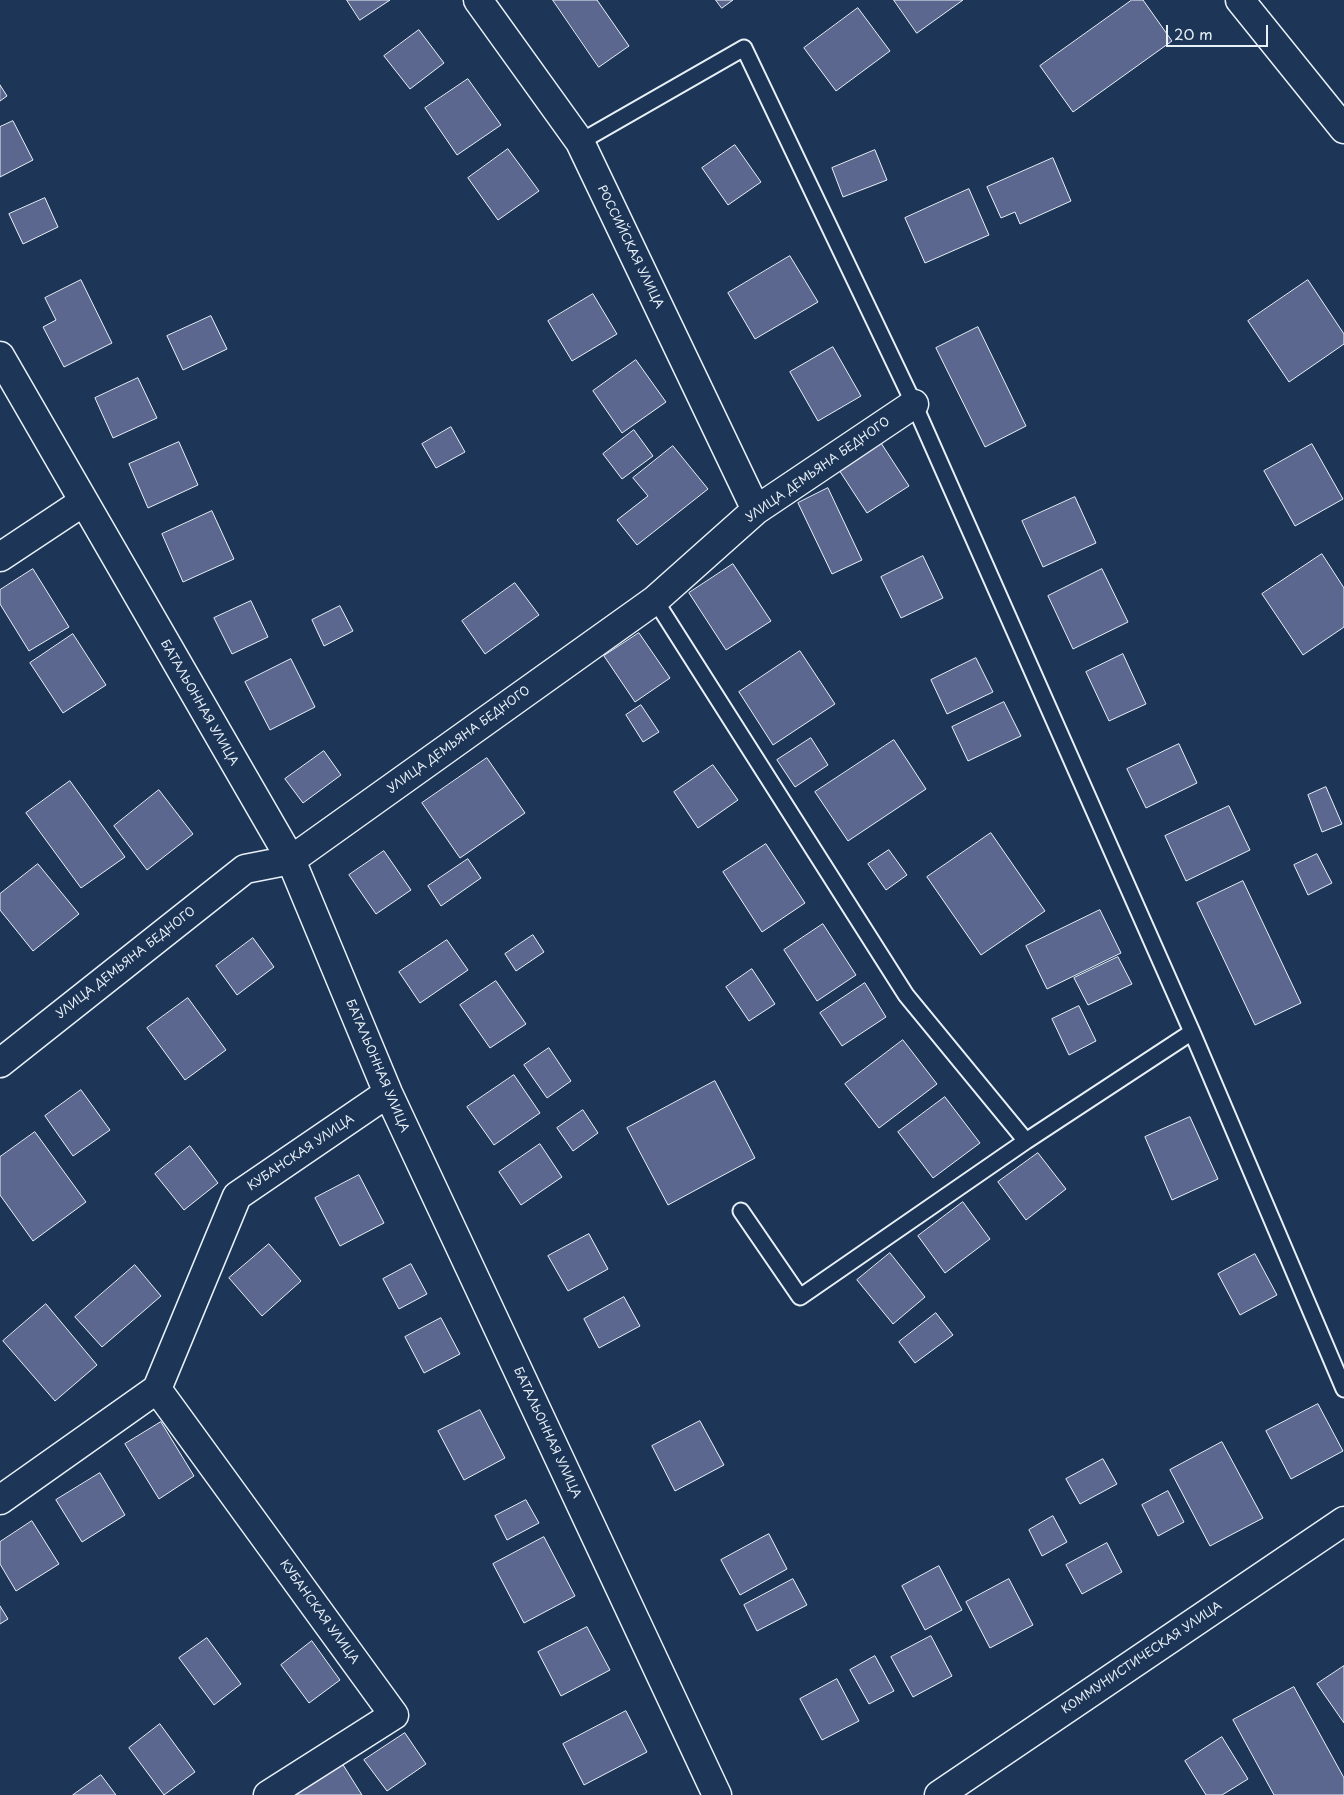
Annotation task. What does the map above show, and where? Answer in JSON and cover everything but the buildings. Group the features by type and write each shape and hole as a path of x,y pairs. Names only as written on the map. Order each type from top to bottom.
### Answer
{"street":[{"name":"РОССИЙСКАЯ УЛИЦА","path":"478,0 580,142 756,510"},
{"path":"1240,0 1344,129"},
{"name":"БАТАЛЬОННАЯ УЛИЦА","path":"0,356 291,860 388,1093 717,1795"},
{"name":"УЛИЦА ДЕМЬЯНА БЕДНОГО","path":"0,1063 245,869 291,860 655,600 756,510 914,404"},
{"path":"0,557 83,502"},
{"name":"КУБАНСКАЯ УЛИЦА","path":"268,1795 394,1715 157,1389 237,1196 388,1093"},
{"path":"0,1500 157,1389"},
{"name":"КОММУНИСТИЧЕСКАЯ УЛИЦА","path":"939,1795 1344,1521"}],"lane":[{"path":"580,142 744,48 914,404 1192,1032 1344,1389"},
{"path":"655,600 906,995 1026,1141"},
{"path":"741,1211 800,1297 1026,1141 1192,1032"}]}
